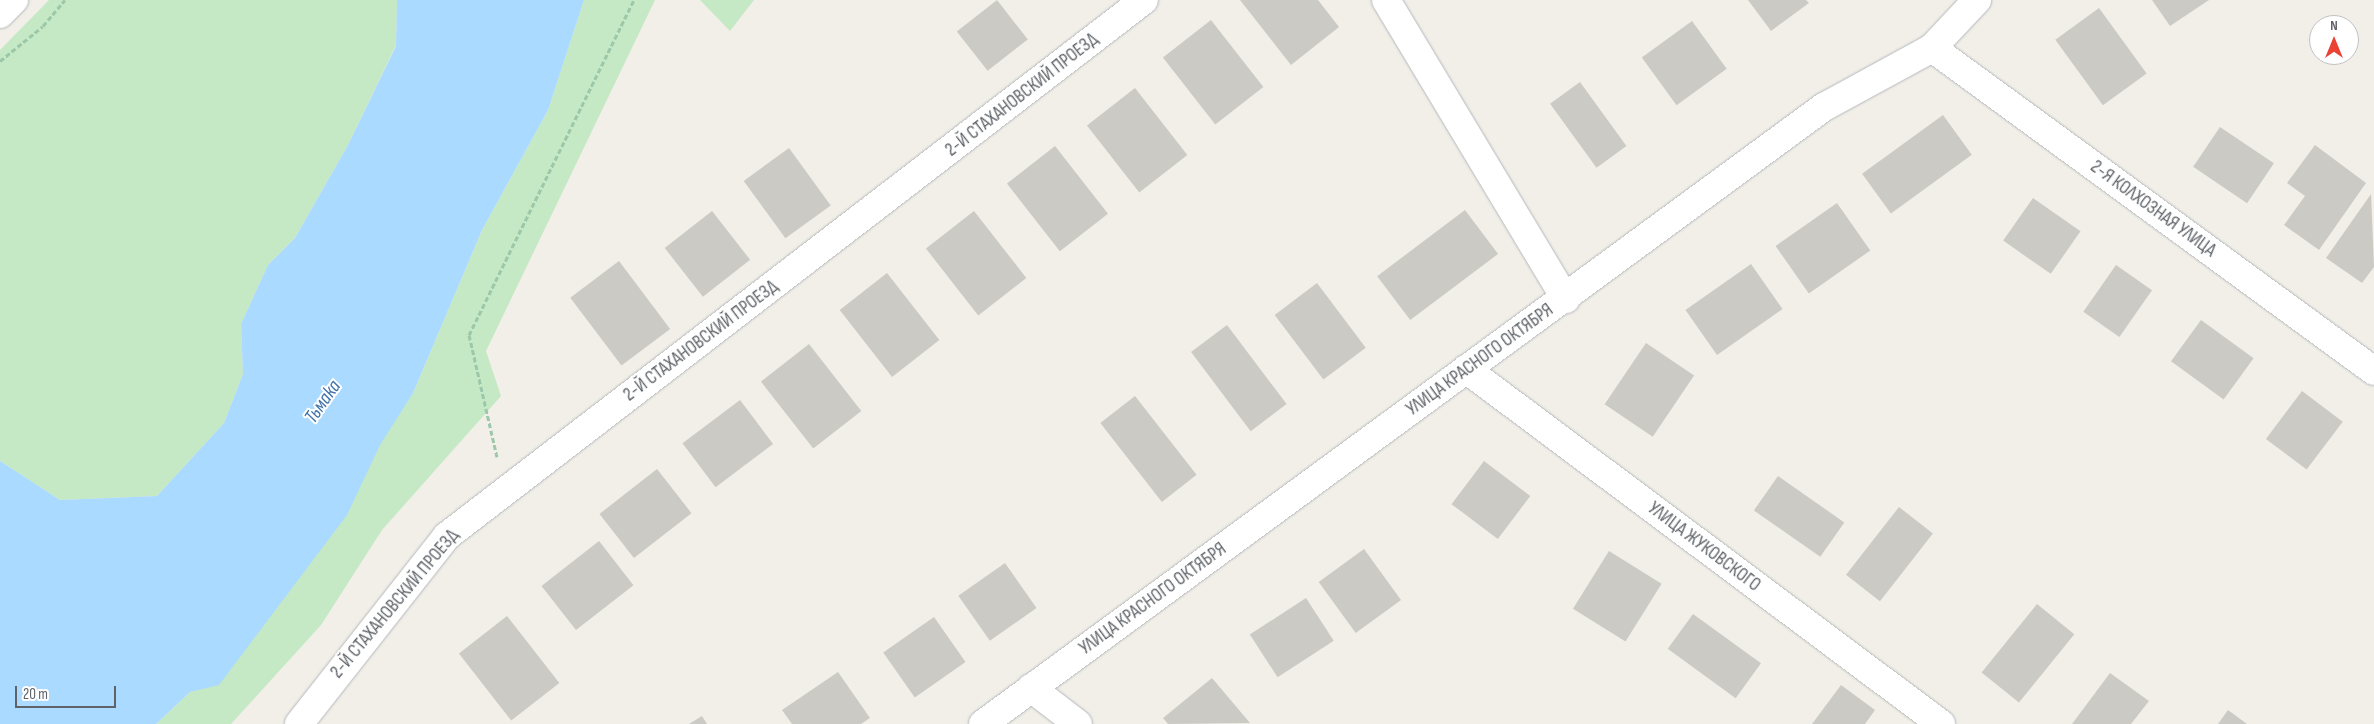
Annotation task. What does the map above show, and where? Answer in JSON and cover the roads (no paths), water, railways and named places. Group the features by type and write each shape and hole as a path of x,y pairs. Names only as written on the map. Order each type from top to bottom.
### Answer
{"street":[{"path":"0,14 14,0"},
{"name":"2-Й СТАХАНОВСКИЙ ПРОЕЗД","path":"299,724 447,536 1144,0"},
{"path":"1386,0 1566,299"},
{"name":"УЛИЦА КРАСНОГО ОКТЯБРЯ","path":"983,724 1466,369 1566,299 1824,107 1932,48 1977,0"},
{"name":"2-Я КОЛХОЗНАЯ УЛИЦА","path":"1932,48 2374,371"},
{"name":"УЛИЦА ЖУКОВСКОГО","path":"1466,369 1941,724"},
{"path":"1031,688 1078,724"}],"water":[{"name":"Тьмака","path":"397,0 584,0 548,110 482,230 413,393 380,445 347,515 219,685 190,692 156,724 0,724 0,461 60,500 157,496 224,423 243,374 241,324 268,265 295,238 348,145 396,46"}]}
